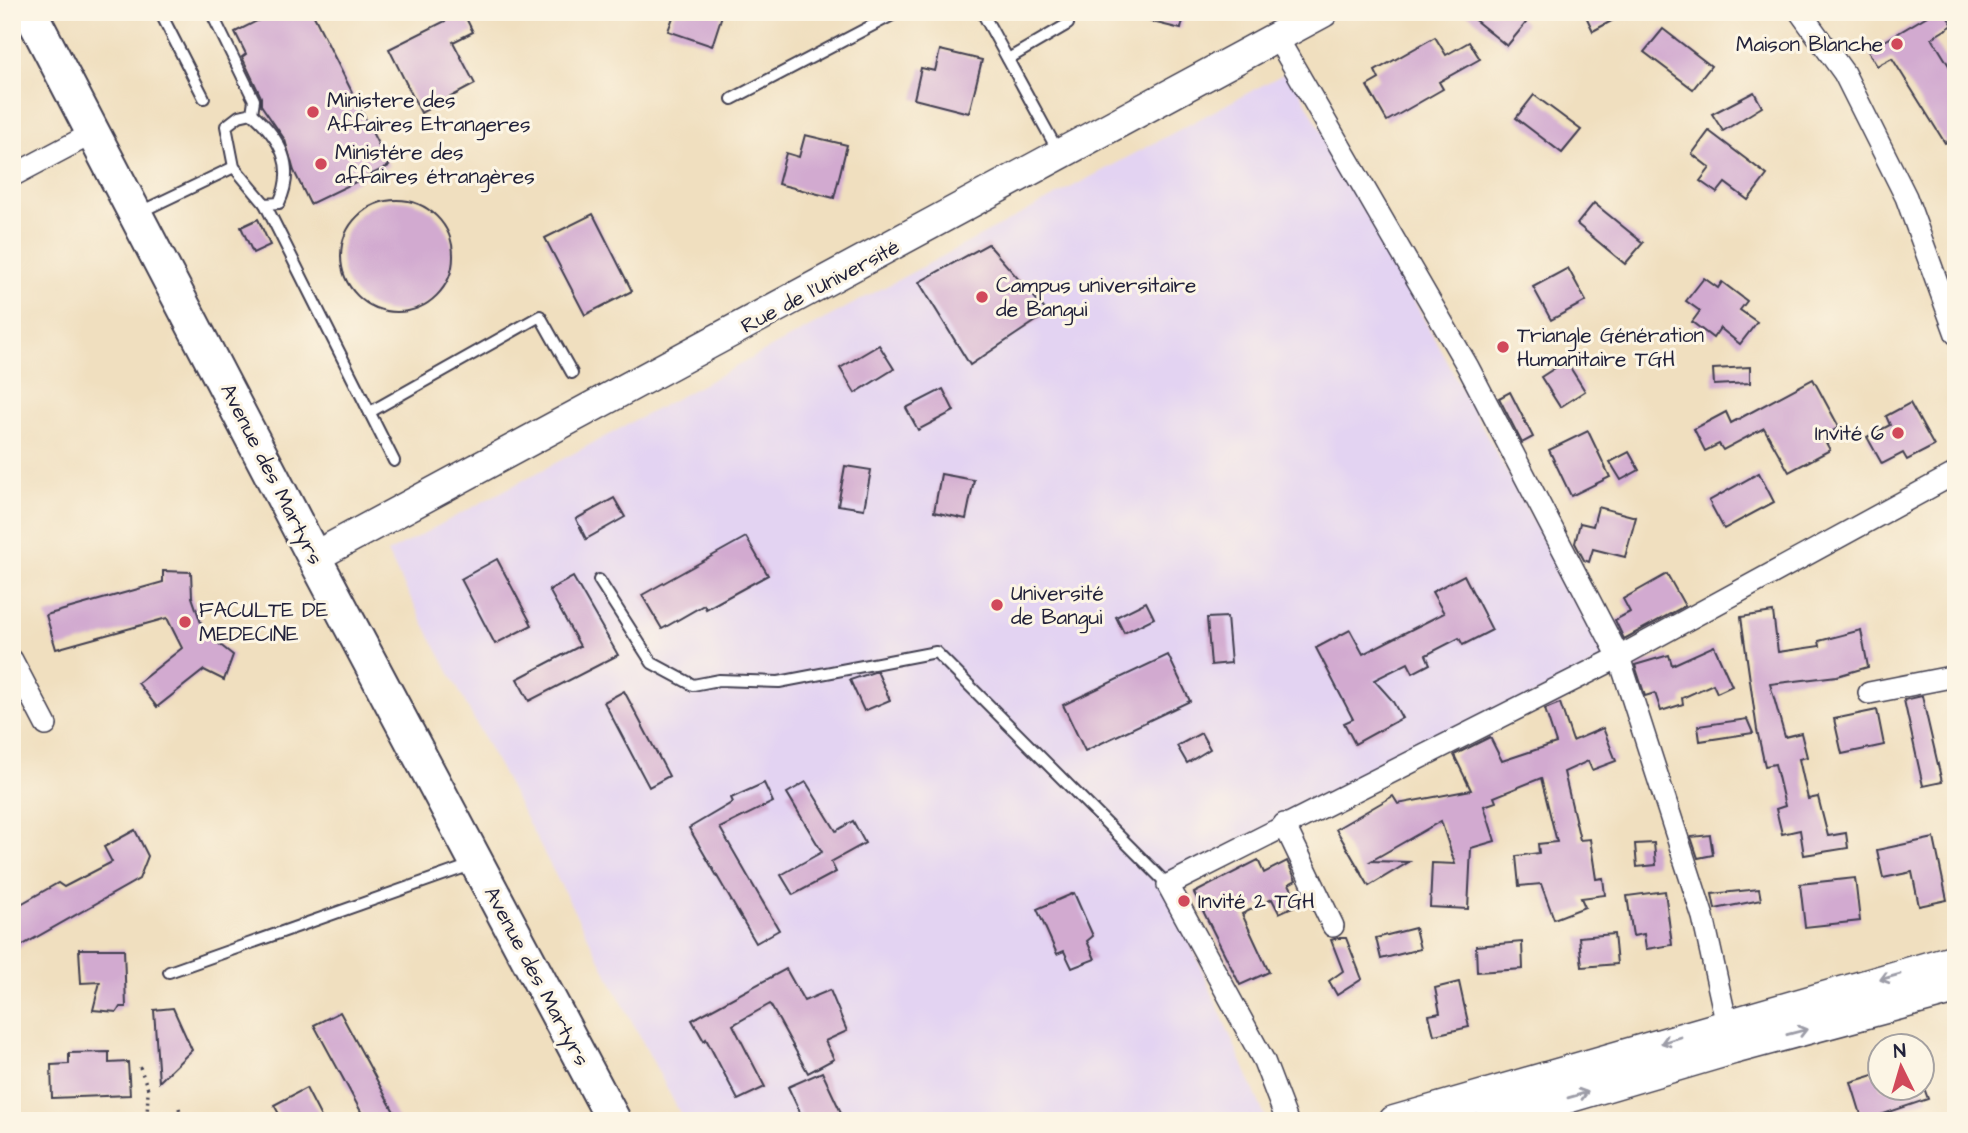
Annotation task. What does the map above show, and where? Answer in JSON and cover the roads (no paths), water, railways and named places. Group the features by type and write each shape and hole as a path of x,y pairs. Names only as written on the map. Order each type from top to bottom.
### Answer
{"main road":[{"name":"Avenue des Martyrs","path":"30,12 95,132 314,557 614,1121"}],"street":[{"name":"Rue de l'Université","path":"314,557 1060,156 1281,27 1323,12"},
{"path":"1800,12 1844,73 1906,197 1956,334"},
{"path":"1281,27 1457,348 1619,657 1703,917 1730,1036"},
{"path":"12,176 95,132"},
{"path":"1287,1121 1264,1061 1168,885 1284,824 1619,657 1954,478"},
{"path":"12,660 46,725"},
{"path":"1869,693 1956,676"},
{"path":"1284,824 1333,926"},
{"path":"1489,1121 1956,959"},
{"path":"1394,1121 1730,1036 1956,989"}],"lane":[{"path":"160,12 204,98"},
{"path":"211,12 254,100 252,113"},
{"path":"732,99 898,12"},
{"path":"982,12 1060,156"},
{"path":"1008,59 1068,24"},
{"path":"252,113 239,116 226,126 234,167 265,204 394,461"},
{"path":"252,113 264,124 288,166 288,184 279,203 265,204"},
{"path":"137,213 234,167"},
{"path":"370,412 540,316 572,373"},
{"path":"598,580 652,663 693,685 719,680 779,682 936,652 1168,885"},
{"path":"209,958 248,944 261,940 274,935 419,884 234,950 169,972 195,963 209,958 477,863"}],"place":[{"name":"Maison Blanche","path":"1897,44"},
{"name":"Ministere des Affaires Etrangeres","path":"313,112"},
{"name":"Ministére des affaires étrangères","path":"321,164"},
{"name":"Campus universitaire de Bangui","path":"982,297"},
{"name":"Triangle Génération Humanitaire TGH","path":"1503,347"},
{"name":"Invité 6","path":"1898,433"},
{"name":"Université de Bangui","path":"997,605"},
{"name":"FACULTE DE MEDECINE","path":"185,622"},
{"name":"Invité 2 TGH","path":"1184,901"}]}
